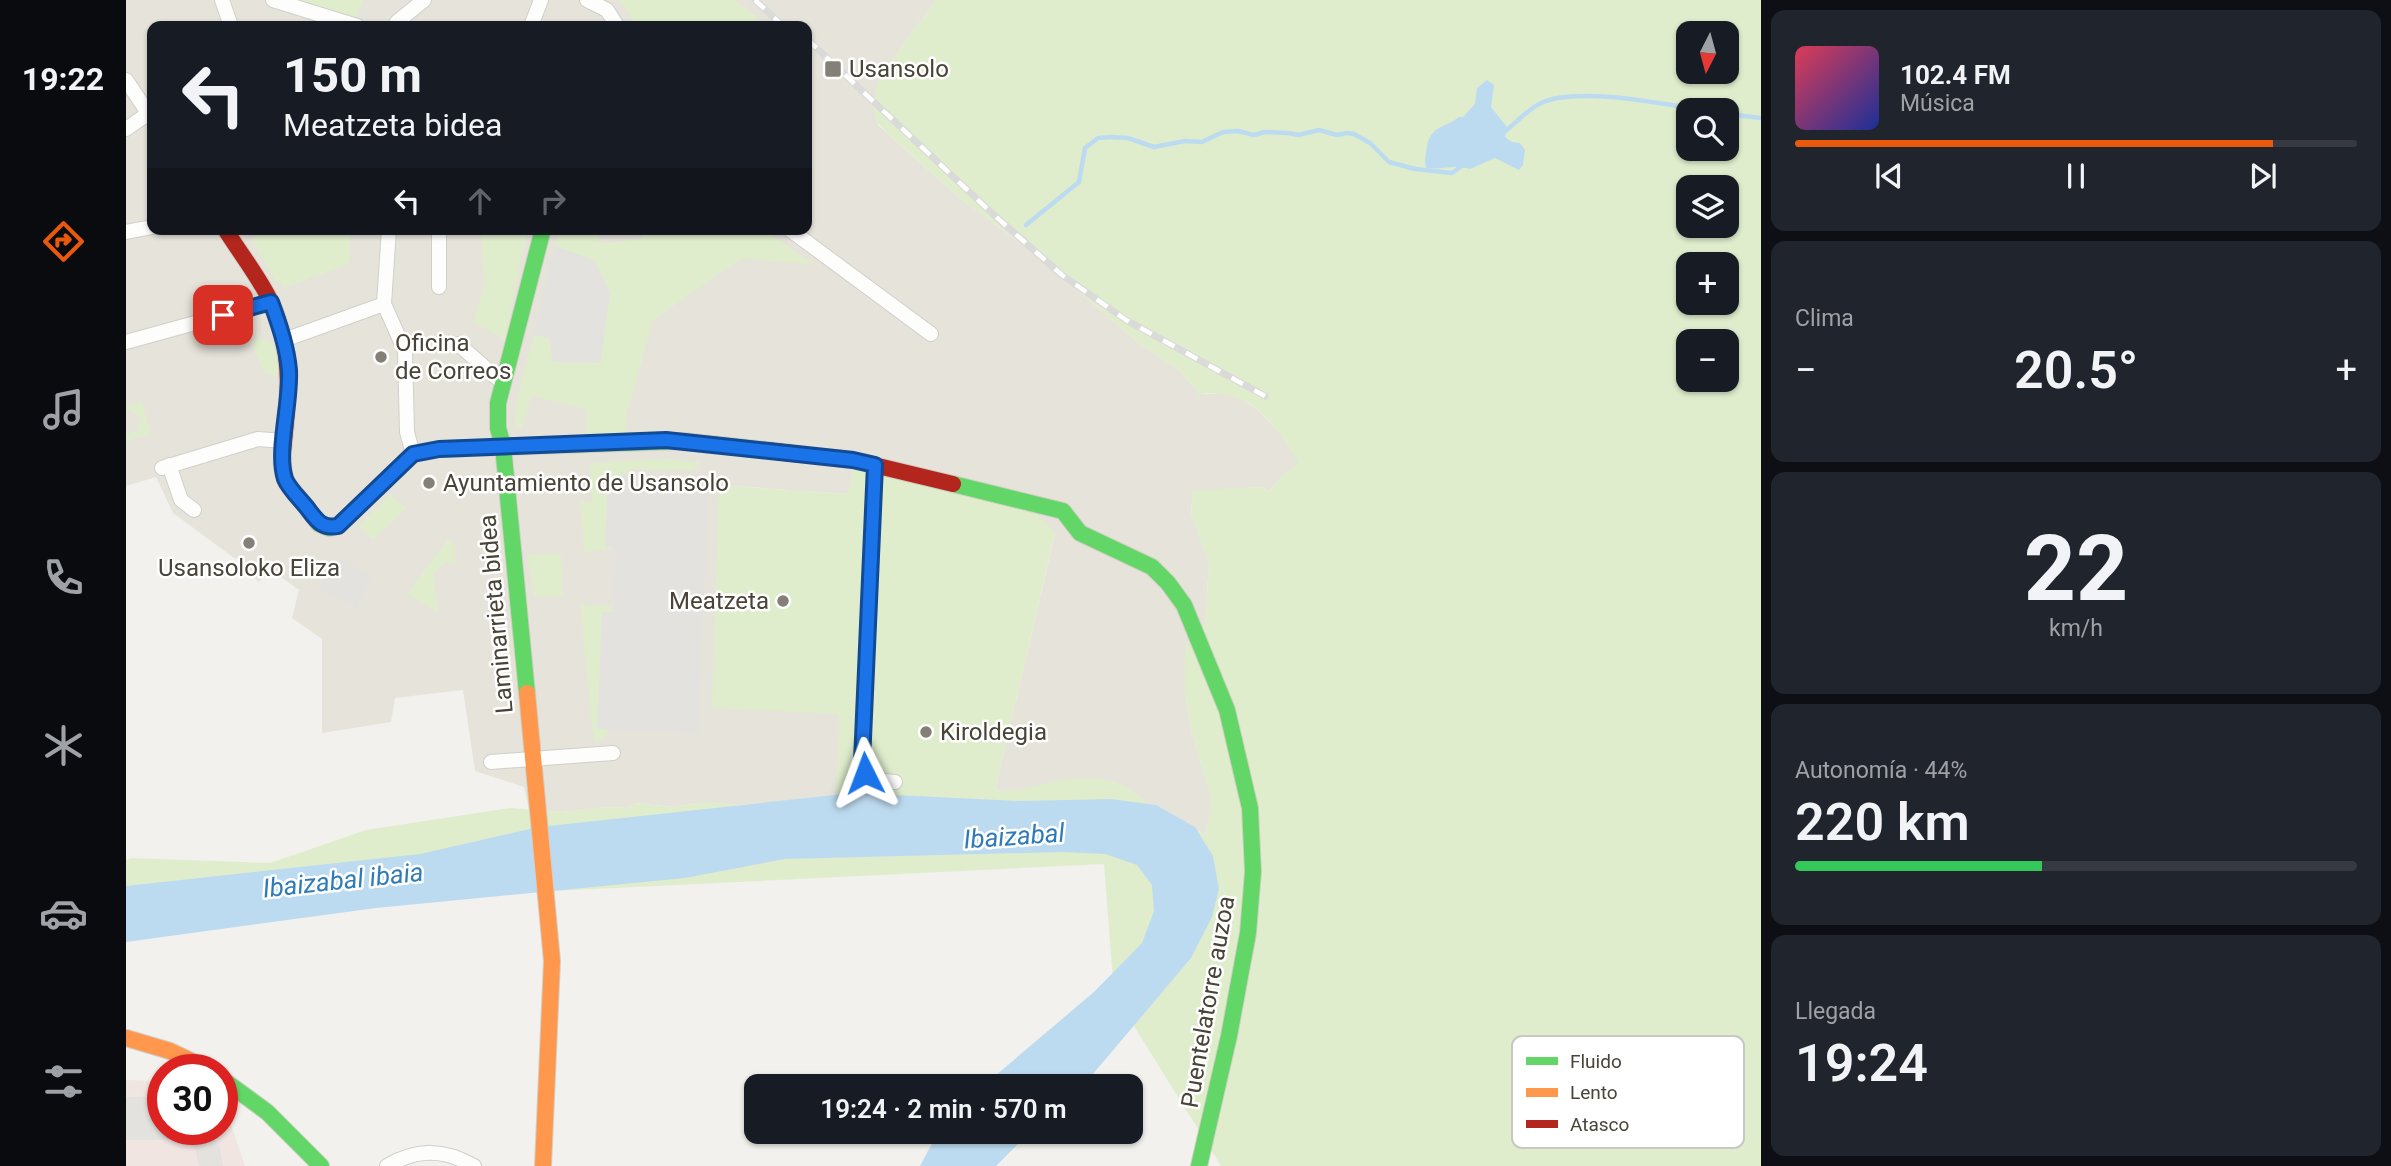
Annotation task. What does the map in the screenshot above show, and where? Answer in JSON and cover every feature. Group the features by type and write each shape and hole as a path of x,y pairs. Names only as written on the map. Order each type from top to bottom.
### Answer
{"main road":[{"path":"229,235 271,302 284,340 289,370 289,399 282,461 286,481 319,524 330,528 338,526 413,454"},
{"name":"Laminarrieta bidea","path":"541,235 498,403 498,428 503,446 548,907 552,999 543,1166"},
{"name":"Puentelatorre auzoa","path":"413,454 439,449 683,441 853,460 1063,511 1080,533 1152,567 1168,583 1189,612 1227,710 1250,808 1253,872 1248,933 1229,1036 1199,1166"},
{"path":"126,1038 176,1054"},
{"path":"238,1091 267,1112 321,1166"}],"street":[{"path":"222,0 230,21"},
{"path":"273,0 341,21"},
{"path":"398,21 424,0"},
{"path":"533,21 541,0"},
{"path":"587,0 607,10 614,21"},
{"path":"126,80 147,109"},
{"path":"126,129 147,116"},
{"path":"126,232 147,228"},
{"path":"388,235 384,304 405,351 407,432 413,454"},
{"path":"439,235 439,287"},
{"path":"797,235 931,334"},
{"path":"126,342 271,302"},
{"path":"284,340 384,304"},
{"path":"458,344 504,384"},
{"path":"194,510 181,500 165,467 258,439 284,441"},
{"path":"875,465 862,761 865,773 873,780 895,782"},
{"path":"491,762 613,753"},
{"path":"387,1166 414,1155 442,1152 474,1166"}],"shaded area":[{"path":"126,0 936,0 881,75 873,105 878,125 962,200 1046,262 1132,338 1180,371 1200,394 1228,394 1258,410 1278,431 1300,464 1284,474 1269,491 1261,487 1193,491 1191,513 1209,563 1205,624 1188,641 1185,651 1185,696 1192,734 1210,793 1210,814 1205,834 1079,778 1014,792 995,790 1055,534 853,468 849,494 720,485 840,714 837,796 739,805 705,802 673,807 636,803 628,808 606,807 561,812 529,810 524,787 475,771 463,690 395,698 391,722 322,733 322,639 292,618 299,590 273,571 258,582 244,561 234,558 173,513 156,477 126,486"},
{"path":"555,246 595,261 610,293 601,363 552,362 549,338 534,335"},
{"path":"608,475 709,480 698,733 597,729 602,612 614,612 616,548 605,547"},
{"path":"340,557 373,577 356,608 317,590"},
{"path":"126,1080 147,1081 147,1145 238,1145 245,1166 126,1166"},
{"path":"126,1097 147,1097 147,1140 126,1140"},
{"path":"192,1145 218,1145 223,1166 199,1166"}],"green space":[{"path":"292,0 363,0 355,20"},
{"path":"619,0 736,0 760,21 633,21"},
{"path":"936,0 1761,0 1761,1166 1221,1166 1114,994 1104,864 311,903 126,918 126,860 131,858 270,863 366,830 510,808 561,812 606,807 628,808 636,803 673,807 705,802 739,805 836,796 839,714 712,708 719,485 848,494 853,467 1033,509 1055,533 995,790 1017,790 1080,778 1110,780 1130,789 1174,820 1205,834 1210,814 1210,793 1192,734 1185,696 1185,651 1188,641 1205,623 1209,563 1191,513 1193,490 1261,487 1269,491 1284,474 1299,464 1280,435 1260,412 1235,397 1200,394 1180,371 1132,338 1046,262 962,200 883,129 876,121 873,105 881,75"},
{"path":"257,235 351,235 349,264 284,288 280,281 276,282 252,238"},
{"path":"481,235 527,235 505,340 473,322 484,286"},
{"path":"558,235 599,235 599,244 642,239 643,235 772,235 815,265 742,258 653,320 626,417 625,436 585,437 587,410 532,395 522,428 515,428 516,403 534,335 549,338 595,261 555,246"},
{"path":"260,338 272,342 280,367 277,377 264,372 251,342"},
{"path":"142,402 151,434 126,441 126,434 137,432 141,419 133,411 126,410 126,407"},
{"path":"667,459 701,462 693,471 634,469 624,473 617,489 607,489 606,540 612,540 612,549 584,552 580,502 592,501 590,463"},
{"path":"390,494 406,508 373,540 359,526"},
{"path":"448,539 455,544 455,563 443,563 433,576 439,613 407,594"},
{"path":"561,553 563,596 534,596 527,555"},
{"path":"580,605 612,606 608,732 602,740 594,741"}],"water":[{"path":"1487,80 1494,85 1491,107 1507,127 1505,137 1520,143 1525,150 1523,165 1519,170 1495,158 1470,169 1426,168 1427,146 1432,134 1463,117 1475,104 1477,88"},
{"path":"853,793 1019,801 1111,799 1156,805 1195,827 1213,856 1219,889 1212,917 1191,958 1093,1074 997,1074 1095,991 1142,943 1154,911 1152,885 1137,865 1105,854 1062,852 785,859 685,878 376,908 126,942 126,886 420,854 539,827"},
{"path":"932,1144 1018,1144 996,1166 920,1166"}],"waterway":[{"path":"1503,133 1536,106 1556,98 1597,96 1676,106"},
{"path":"1739,115 1761,118"},
{"path":"1026,225 1079,182 1085,148 1098,138 1128,138 1154,147 1185,141 1202,142 1223,132 1298,135 1319,130 1337,135 1354,134 1370,143 1389,162 1415,169 1452,173 1466,163"}],"railway":[{"path":"755,0 778,21"},
{"path":"812,44 995,216 1062,275 1126,320 1265,396"}],"traffic: fast":[{"path":"527,693 503,446 498,428 498,403 541,235"},
{"path":"283,468 286,481 319,524 329,528 338,526 413,454 439,449 683,441 766,450"},
{"path":"953,484 1063,511 1080,533 1152,567 1184,605 1227,710 1250,808 1253,872 1248,933 1229,1036 1199,1166"},
{"path":"238,1091 267,1112 321,1166"}],"traffic: slow":[{"path":"527,693 552,961 543,1166"},
{"path":"126,1038 176,1054"}],"traffic: jam":[{"path":"229,235 271,302 284,341 288,380 283,468"},
{"path":"766,450 853,460 953,484"}],"place":[{"name":"Usansolo","path":"833,69"},
{"name":"Oficina de Correos","path":"381,357"},
{"name":"Ayuntamiento de Usansolo","path":"429,483"},
{"name":"Usansoloko Eliza","path":"249,543"},
{"name":"Meatzeta","path":"783,601"},
{"name":"Kiroldegia","path":"926,732"}],"route":[{"path":"223,315 271,302 284,340 289,370 289,399 282,461 286,481 319,524 330,528 338,526 413,454 439,449 666,440 853,460 875,465 862,761 865,773"}],"water label":[{"name":"Ibaizabal","path":"1014,836"},
{"name":"Ibaizabal ibaia","path":"343,880"}]}
